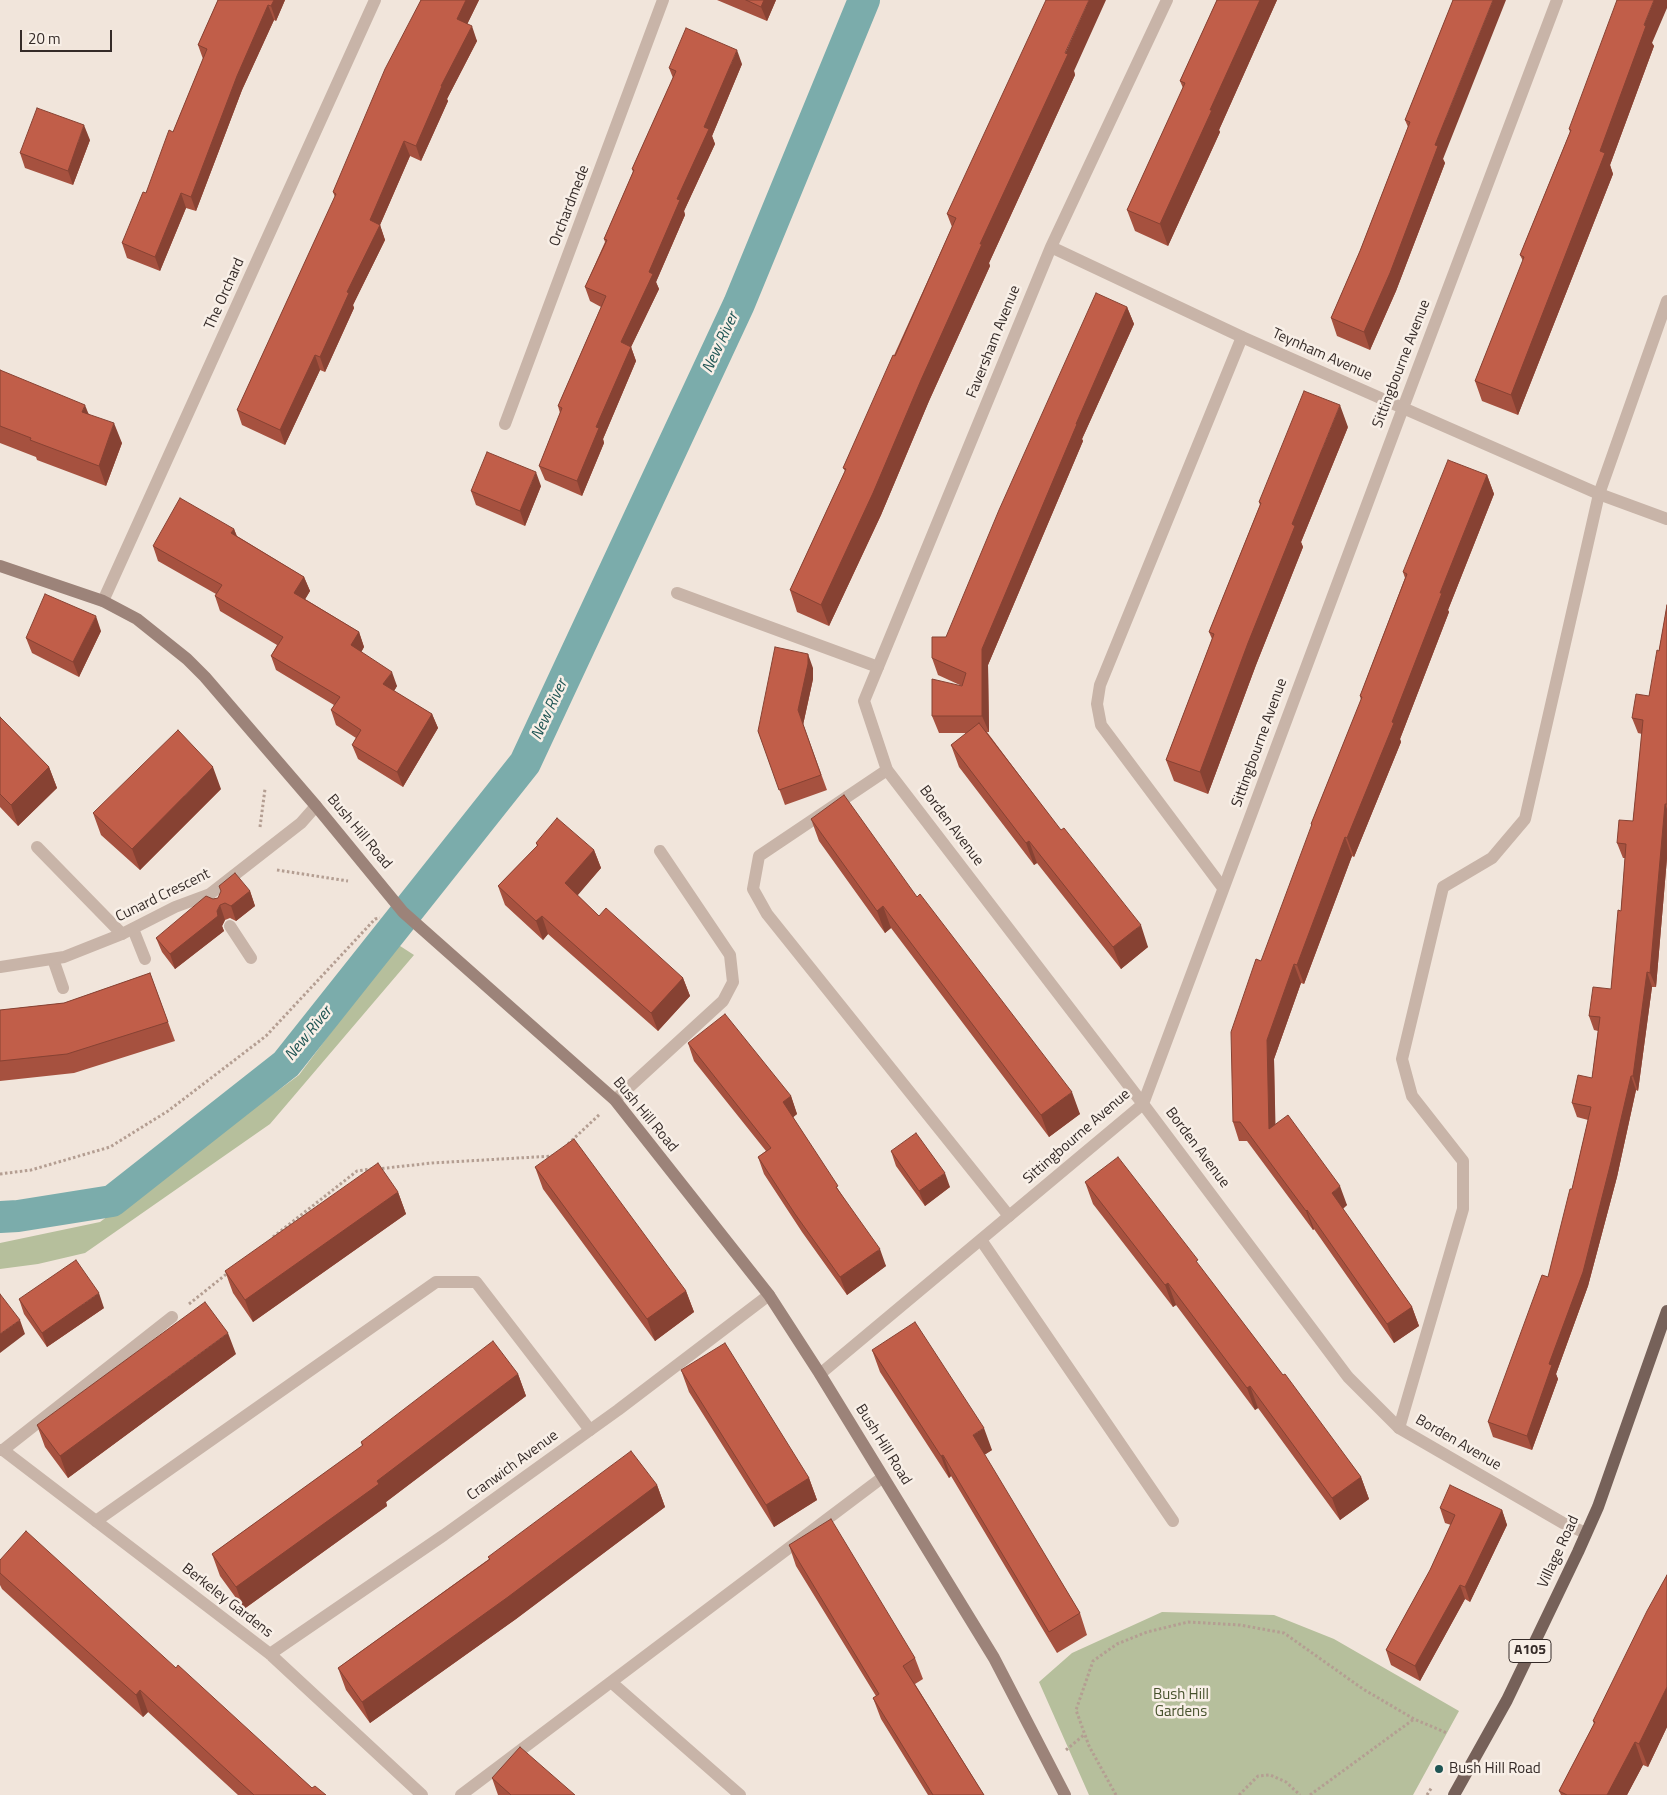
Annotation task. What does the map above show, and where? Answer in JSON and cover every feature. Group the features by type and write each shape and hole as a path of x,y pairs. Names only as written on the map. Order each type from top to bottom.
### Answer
{"main road":[{"name":"Village Road","path":"1454,1795 1507,1700 1598,1507 1667,1310"}],"street":[{"name":"The Orchard","path":"103,601 375,0"},
{"name":"Orchardmede","path":"505,424 663,0"},
{"name":"Faversham Avenue","path":"864,701 1050,247 1166,0"},
{"name":"Sittingbourne Avenue","path":"820,1374 1143,1104 1557,0"},
{"name":"Teynham Avenue","path":"1050,247 1242,337 1598,494 1667,519"},
{"path":"1399,1428 1463,1209 1463,1161 1412,1096 1402,1059 1443,887 1492,858 1525,819 1598,494 1667,302"},
{"path":"1223,888 1101,725 1097,704 1100,685 1242,337"},
{"name":"Bush Hill Road","path":"0,566 103,601 137,619 187,659 206,677 403,912 615,1100 769,1295 820,1374 994,1658 1065,1795"},
{"path":"678,593 878,667"},
{"name":"Borden Avenue","path":"864,701 887,770 1143,1104 1348,1377 1399,1428 1563,1523 1586,1533"},
{"path":"887,770 759,856 754,889 767,914 1009,1216"},
{"name":"Cunard Crescent","path":"0,967 64,957 128,931 175,907 210,894 301,823 316,806"},
{"path":"37,847 128,931 145,959"},
{"path":"615,1100 723,1001 733,982 730,955 660,851"},
{"path":"210,894 218,906"},
{"path":"230,926 251,958"},
{"path":"53,959 63,988"},
{"path":"981,1240 1173,1521"},
{"path":"96,1520 436,1282 476,1282 590,1430"},
{"name":"Cranwich Avenue","path":"270,1654 444,1535 590,1430 769,1295"},
{"path":"2,1450 172,1317"},
{"name":"Berkeley Gardens","path":"2,1450 270,1654 422,1795"},
{"path":"461,1795 883,1476"},
{"path":"611,1682 740,1795"}],"path":[{"path":"265,789 254,860 276,870 348,881"},
{"path":"0,1174 31,1170 110,1147 168,1111 266,1036 375,919 380,918"},
{"path":"561,1149 615,1100"},
{"path":"272,1238 357,1171 432,1163 553,1156"},
{"path":"172,1317 234,1268"},
{"path":"1116,1795 1089,1746 1076,1710 1092,1661 1117,1644 1155,1630 1188,1622 1240,1625 1284,1633 1363,1689 1414,1719 1447,1733"},
{"path":"1310,1795 1414,1719"},
{"path":"1239,1795 1258,1776 1270,1774 1286,1782 1300,1795"}],"green space":[{"path":"397,944 414,955 270,1124 85,1253 38,1264 0,1269 0,1243 100,1222 299,1075"},
{"name":"Bush Hill Gardens","path":"1162,1612 1274,1615 1334,1639 1459,1711 1413,1795 1089,1795 1039,1682 1072,1653"}],"building":[{"path":"218,0 274,0 271,6 268,5 237,76 191,197 181,193 155,257 122,243 143,192 146,193 169,130 173,132 207,49 198,45"},
{"path":"421,0 466,0 457,19 472,26 441,86 416,146 404,141 370,220 380,225 347,292 349,293 320,357 315,355 280,430 237,410 336,194 333,192 385,69"},
{"path":"746,0 764,0 761,7"},
{"path":"1046,0 1089,0 1065,53 1068,54 980,244 982,244 873,493 821,605 790,590 846,469 843,468 956,218 947,214"},
{"path":"1217,0 1260,0 1160,224 1127,210 1185,83 1180,81"},
{"path":"1453,0 1493,0 1435,145 1438,146 1390,273 1364,332 1331,318 1360,251 1410,122 1405,120"},
{"path":"1617,0 1654,0 1600,151 1605,153 1511,395 1475,381 1524,257 1520,255 1571,130 1569,129"},
{"path":"686,28 737,50 704,127 709,129 677,199 680,200 649,272 653,274 621,342 631,347 596,427 599,428 577,481 539,466 562,408 558,406 606,296 585,287 607,240 604,239 634,170 632,169 676,71 669,68"},
{"path":"37,108 84,125 68,171 20,153"},
{"path":"1096,293 1127,307 982,649 982,716 932,716 932,679 962,686 966,673 932,658 932,637 946,637 999,510"},
{"path":"0,370 85,405 82,412 114,423 99,466 30,440 31,438 0,426"},
{"path":"1304,391 1340,405 1292,524 1295,526 1248,643 1200,772 1166,760 1214,634 1209,632"},
{"path":"487,452 536,472 520,511 471,491"},
{"path":"1448,460 1487,475 1440,593 1442,593 1392,722 1394,723 1347,838 1345,837 1297,965 1294,964 1267,1040 1269,1129 1288,1115 1340,1186 1332,1193 1412,1307 1387,1324 1307,1210 1240,1122 1233,1122 1231,1032 1256,959 1261,961 1311,824 1362,697 1360,696 1407,574 1403,572"},
{"path":"180,498 234,529 231,533 304,577 294,593 359,632 351,645 392,672 383,684 432,714 397,772 352,745 361,730 331,710 340,697 271,656 283,637 215,596 222,585 153,546"},
{"path":"45,594 96,616 73,662 26,638"},
{"path":"1667,605 1667,804 1665,804 1650,973 1647,972 1633,1076 1631,1076 1583,1272 1549,1364 1552,1365 1527,1436 1488,1422 1542,1275 1548,1277 1570,1189 1572,1189 1591,1107 1572,1103 1578,1075 1592,1078 1600,1017 1589,1016 1593,987 1611,989 1618,910 1621,911 1626,844 1617,843 1619,820 1633,821 1643,720 1632,718 1636,694 1649,696"},
{"path":"775,647 808,654 808,664 798,710 821,775 779,790 758,731"},
{"path":"0,717 49,767 11,805 0,794"},
{"path":"979,723 1061,830 1064,828 1141,925 1113,947 1029,841 1026,843 951,745"},
{"path":"178,730 213,767 132,849 93,813"},
{"path":"844,795 917,897 920,894 1072,1092 1041,1115 883,906 877,911 811,819"},
{"path":"557,818 594,850 565,883 599,916 606,908 683,978 651,1013 542,916 536,921 498,886 538,845 536,843"},
{"path":"235,873 250,891 231,906 225,903 220,905 217,911 218,916 170,954 156,938 206,896 213,899 218,898 221,891 219,886"},
{"path":"150,973 168,1022 67,1054 0,1061 0,1010 64,1003"},
{"path":"725,1014 791,1096 783,1102 838,1186 836,1187 880,1249 840,1277 795,1214 758,1157 771,1148 688,1043"},
{"path":"916,1133 945,1173 919,1191 891,1151"},
{"path":"574,1139 686,1291 647,1319 535,1167"},
{"path":"1118,1157 1198,1260 1196,1261 1283,1375 1285,1374 1361,1477 1332,1498 1250,1386 1247,1388 1168,1283 1165,1285 1085,1182"},
{"path":"378,1163 398,1192 245,1300 225,1271"},
{"path":"76,1260 99,1293 42,1333 19,1299"},
{"path":"0,1294 20,1320 0,1334"},
{"path":"205,1302 228,1333 60,1456 37,1425"},
{"path":"915,1322 984,1428 973,1435 1080,1613 1049,1632 943,1455 941,1456 872,1350"},
{"path":"493,1341 518,1374 377,1481 379,1484 236,1587 212,1554 363,1445 361,1442"},
{"path":"725,1343 809,1478 766,1505 681,1370"},
{"path":"631,1451 657,1485 508,1597 362,1702 338,1668 490,1559 488,1557"},
{"path":"1450,1485 1502,1510 1465,1587 1460,1585 1415,1666 1386,1650 1430,1570 1455,1515 1440,1508"},
{"path":"831,1519 915,1658 903,1666 984,1795 933,1795 873,1698 879,1694 789,1545"},
{"path":"26,1531 176,1668 178,1665 312,1788 315,1786 326,1795 254,1795 140,1690 136,1695 0,1573 0,1560"},
{"path":"1667,1575 1667,1687 1639,1744 1635,1742 1607,1795 1567,1795 1559,1791 1595,1722 1593,1721 1647,1611"},
{"path":"520,1747 575,1795 511,1795 492,1778"}],"waterway":[{"name":"New River","path":"0,1217 18,1216 112,1201 286,1064 525,763 739,304 864,0"}],"place":[{"name":"Bush Hill Road","path":"1439,1769"}]}
